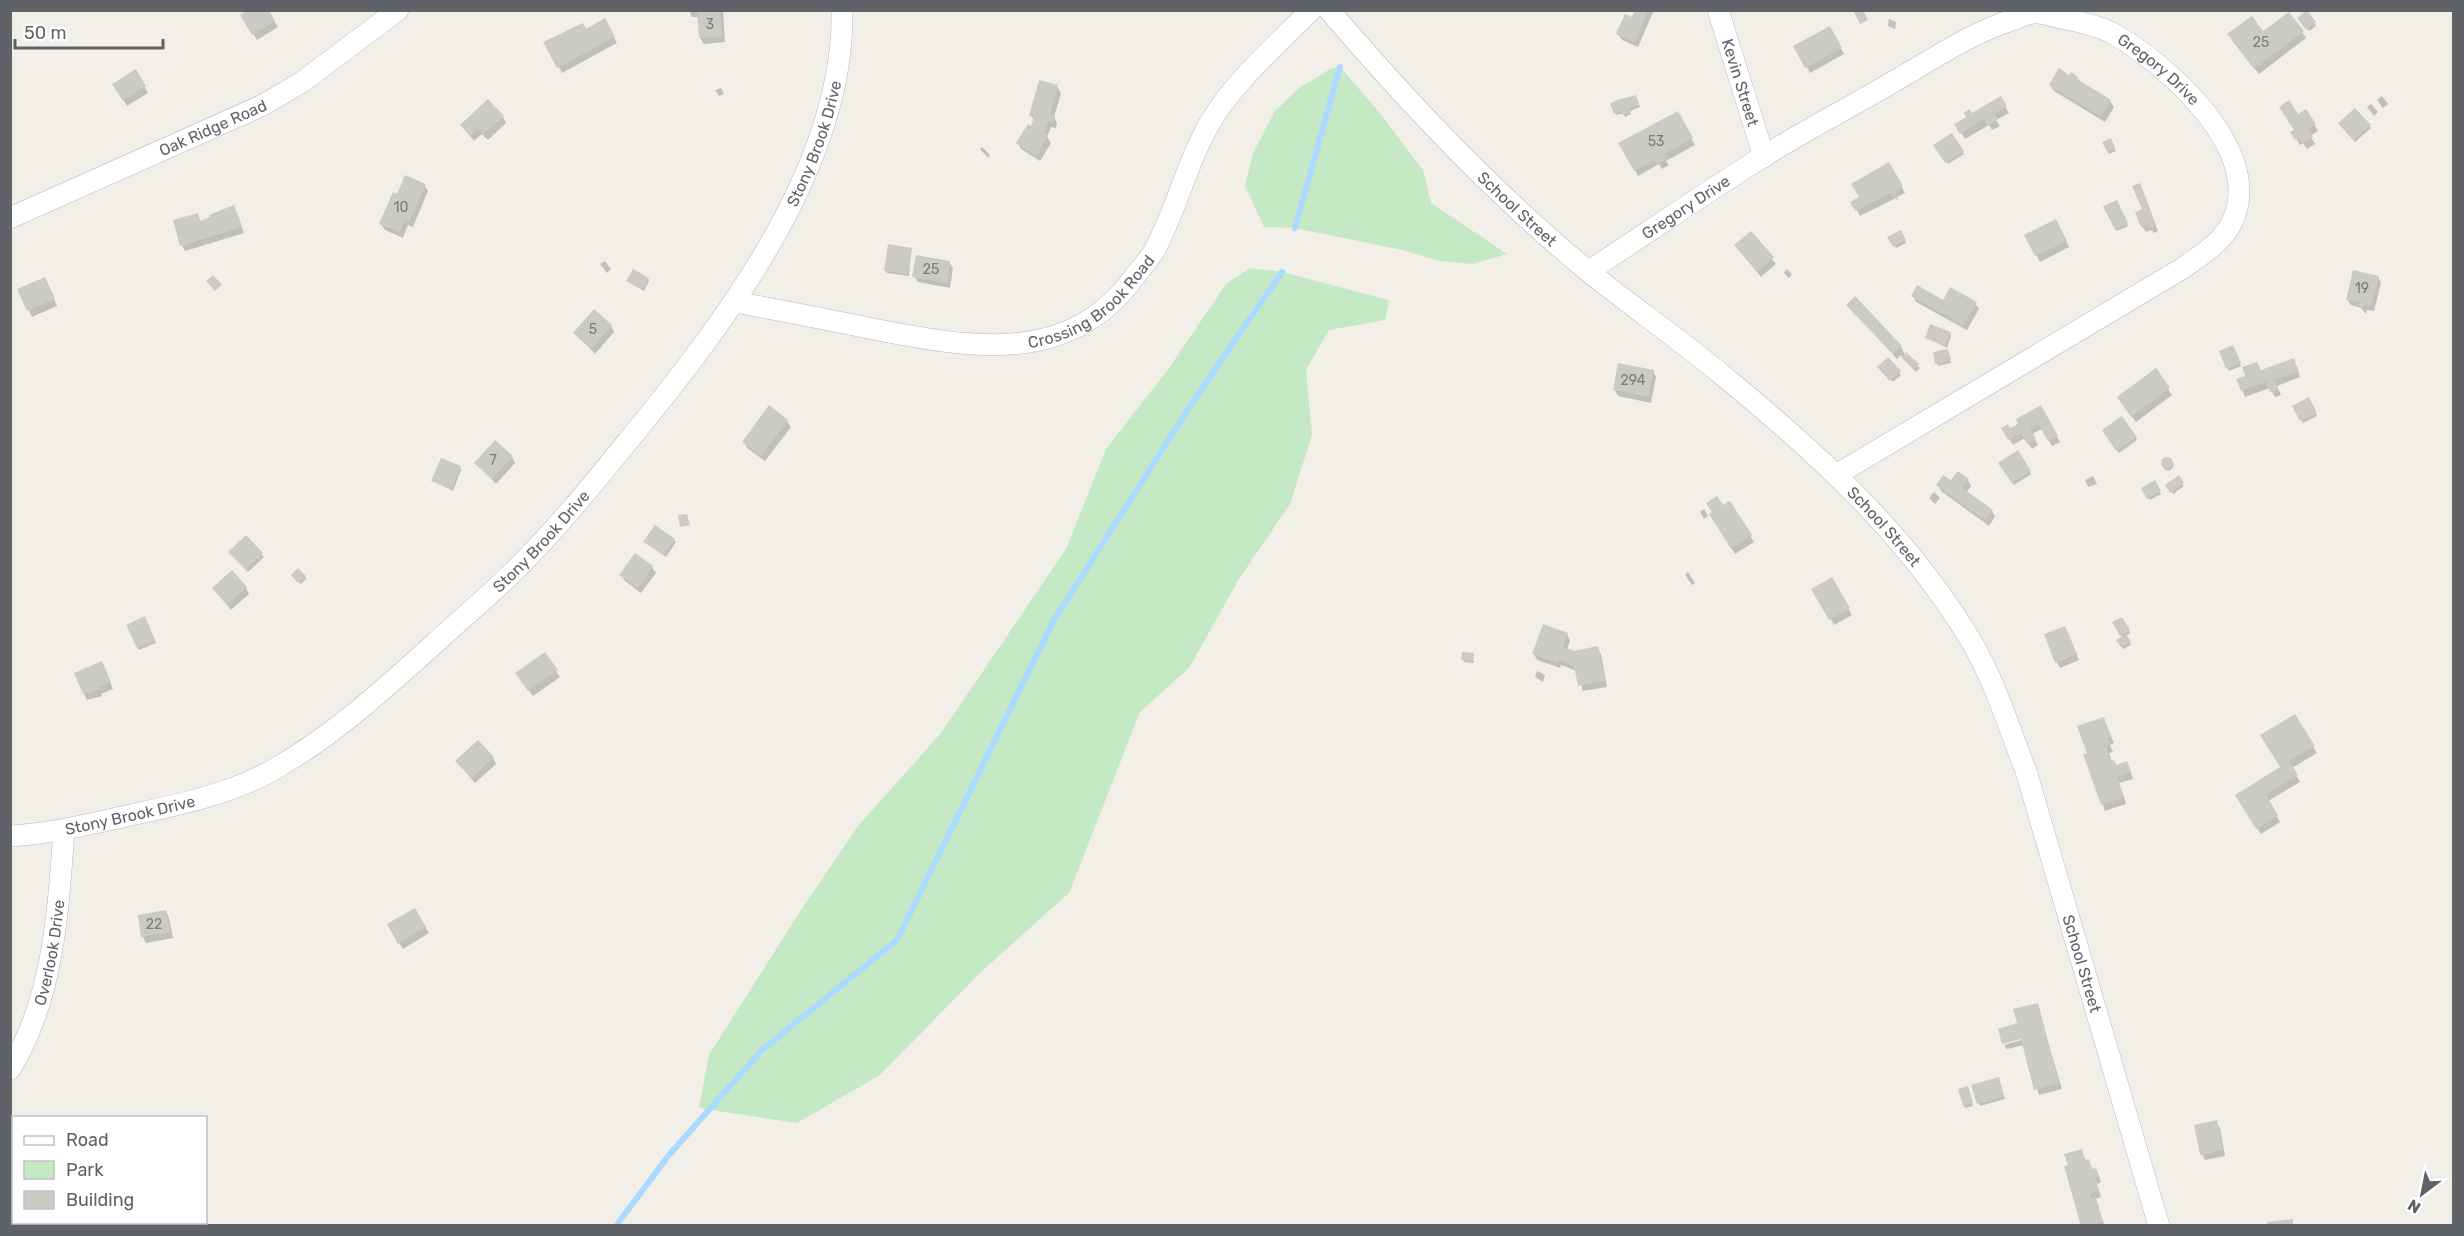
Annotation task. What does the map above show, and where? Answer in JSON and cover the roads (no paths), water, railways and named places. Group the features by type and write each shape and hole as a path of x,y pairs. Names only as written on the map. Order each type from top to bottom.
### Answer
{"street":[{"name":"Oak Ridge Road","path":"10,218 264,105 302,82 398,10"},
{"name":"Stony Brook Drive","path":"10,837 64,830 175,805 234,787 267,773 297,756 375,698 513,572 577,504 666,394 735,302 788,210 814,156 828,116 837,75 842,10"},
{"name":"Crossing Brook Road","path":"735,302 942,342 983,345 1030,343 1078,328 1101,314 1130,283 1154,251 1209,126 1237,86 1311,10"},
{"name":"School Street","path":"1329,10 1421,115 1505,197 1589,271 1719,372 1836,476 1884,523 1933,583 1971,642 1998,698 2029,782 2159,1226"},
{"name":"Kevin Street","path":"1718,10 1764,157"},
{"name":"Gregory Drive","path":"1589,271 1764,157 1946,51 1995,26 2034,12 2082,22 2111,33 2149,58 2183,87 2207,115 2225,144 2234,165 2239,189 2238,205 2226,233 2210,249 2183,268 1836,476"},
{"name":"Overlook Drive","path":"10,1069 36,1013 48,968 57,923 64,830"}],"waterway":[{"path":"1295,228 1340,67"},
{"path":"616,1226 669,1155 762,1050 897,940 1054,620 1192,403 1282,272"}]}
